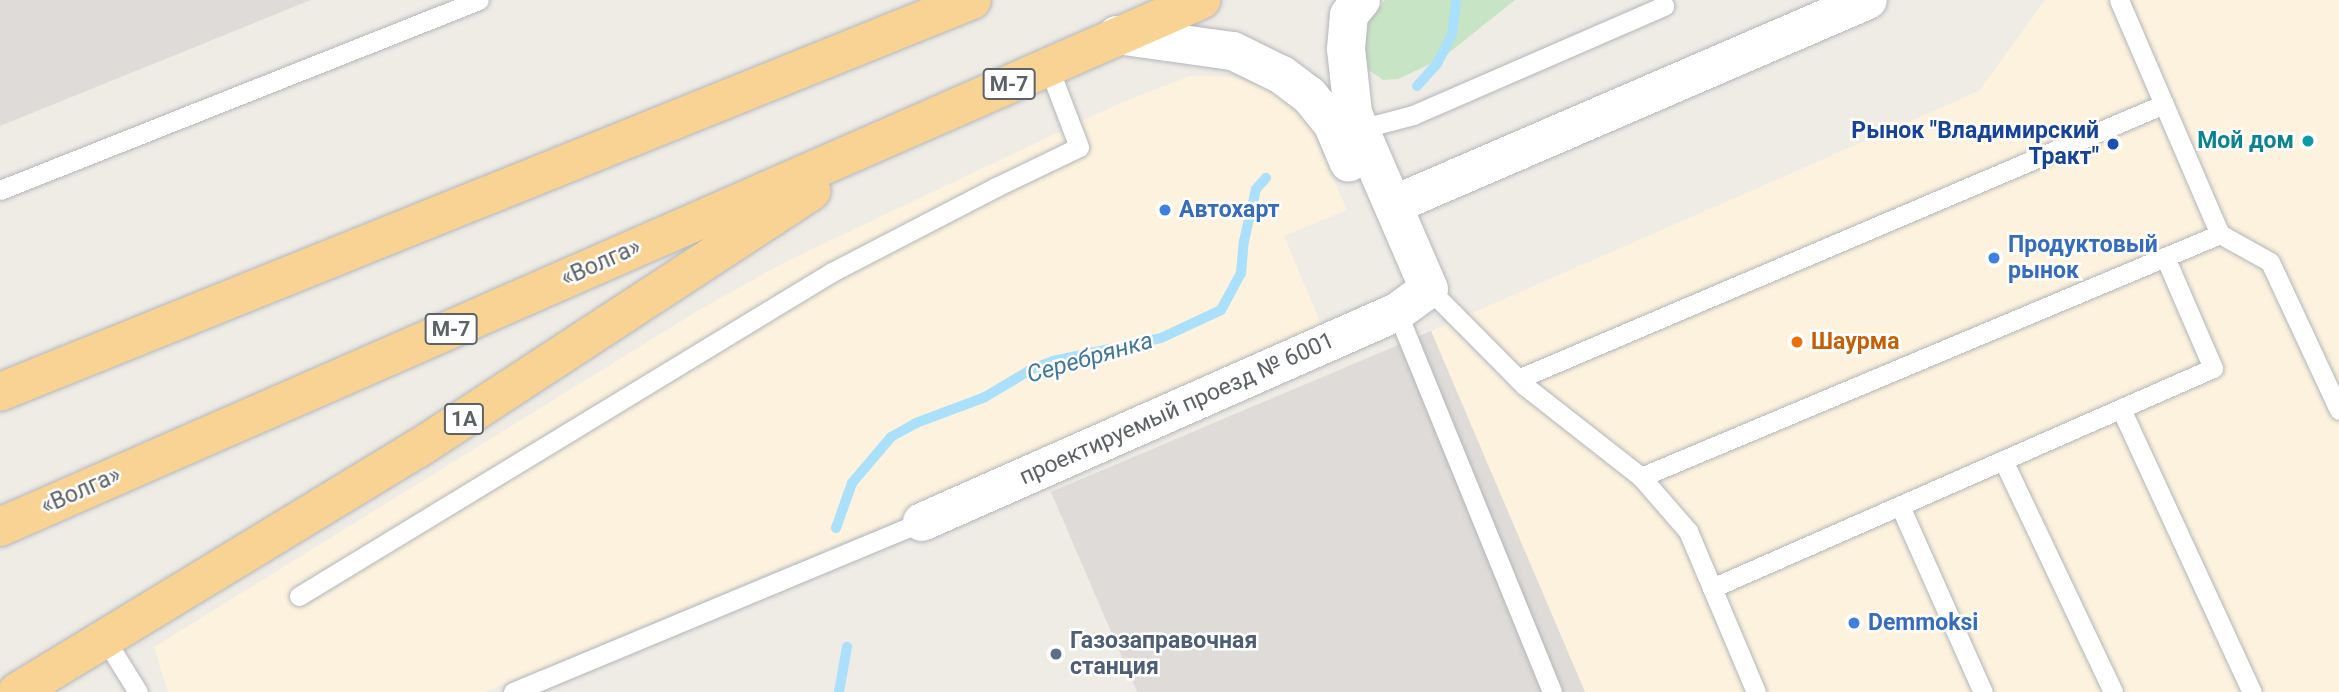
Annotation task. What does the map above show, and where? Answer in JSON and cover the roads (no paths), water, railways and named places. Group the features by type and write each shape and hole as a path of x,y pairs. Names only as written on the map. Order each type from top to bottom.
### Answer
{"highway":[{"path":"0,392 972,0"},
{"name":"«Волга»","path":"0,527 1201,0"},
{"name":"1A","path":"17,692 419,448 901,132"}],"street":[{"path":"1361,0 1349,15 1346,49 1348,85 1353,113 1393,205 1412,301"},
{"path":"1393,205 1868,0"},
{"path":"1117,35 1233,51 1282,75 1309,94 1332,123 1412,301"},
{"name":"проектируемый проезд № 6001","path":"922,522 1412,301"}],"lane":[{"path":"0,190 479,0"},
{"path":"2119,0 2220,234 2270,262 2339,410"},
{"path":"1360,129 1413,115 1664,6"},
{"path":"299,596 832,272 1079,147 1048,66"},
{"path":"1518,379 2164,104"},
{"path":"1641,477 2220,234"},
{"path":"1712,588 2213,368 2165,257"},
{"path":"1412,301 1518,379 1641,477 1688,531 1755,692"},
{"path":"1412,301 1552,692"},
{"path":"2121,410 2252,692"},
{"path":"2003,460 2113,692"},
{"path":"1900,506 1983,692"},
{"path":"513,692 922,522"},
{"path":"105,639 138,692"}],"waterway":[{"name":"Серебрянка","path":"1417,86 1437,64 1452,35 1456,0"},
{"name":"Серебрянка","path":"836,528 852,483 891,437 916,423 985,397 1032,369 1053,361 1161,338 1221,310 1241,273 1244,241 1256,189 1266,178"},
{"name":"Серебрянка","path":"839,692 847,647"}],"place":[{"name":"Мой дом","path":"2308,141"},
{"name":"Рынок \"Владимирский Тракт\"","path":"2113,144"},
{"name":"Автохарт","path":"1165,210"},
{"name":"Продуктовый рынок","path":"1994,258"},
{"name":"Шаурма","path":"1797,342"},
{"name":"Demmoksi","path":"1854,623"},
{"name":"Газозаправочная станция","path":"1056,654"}]}
